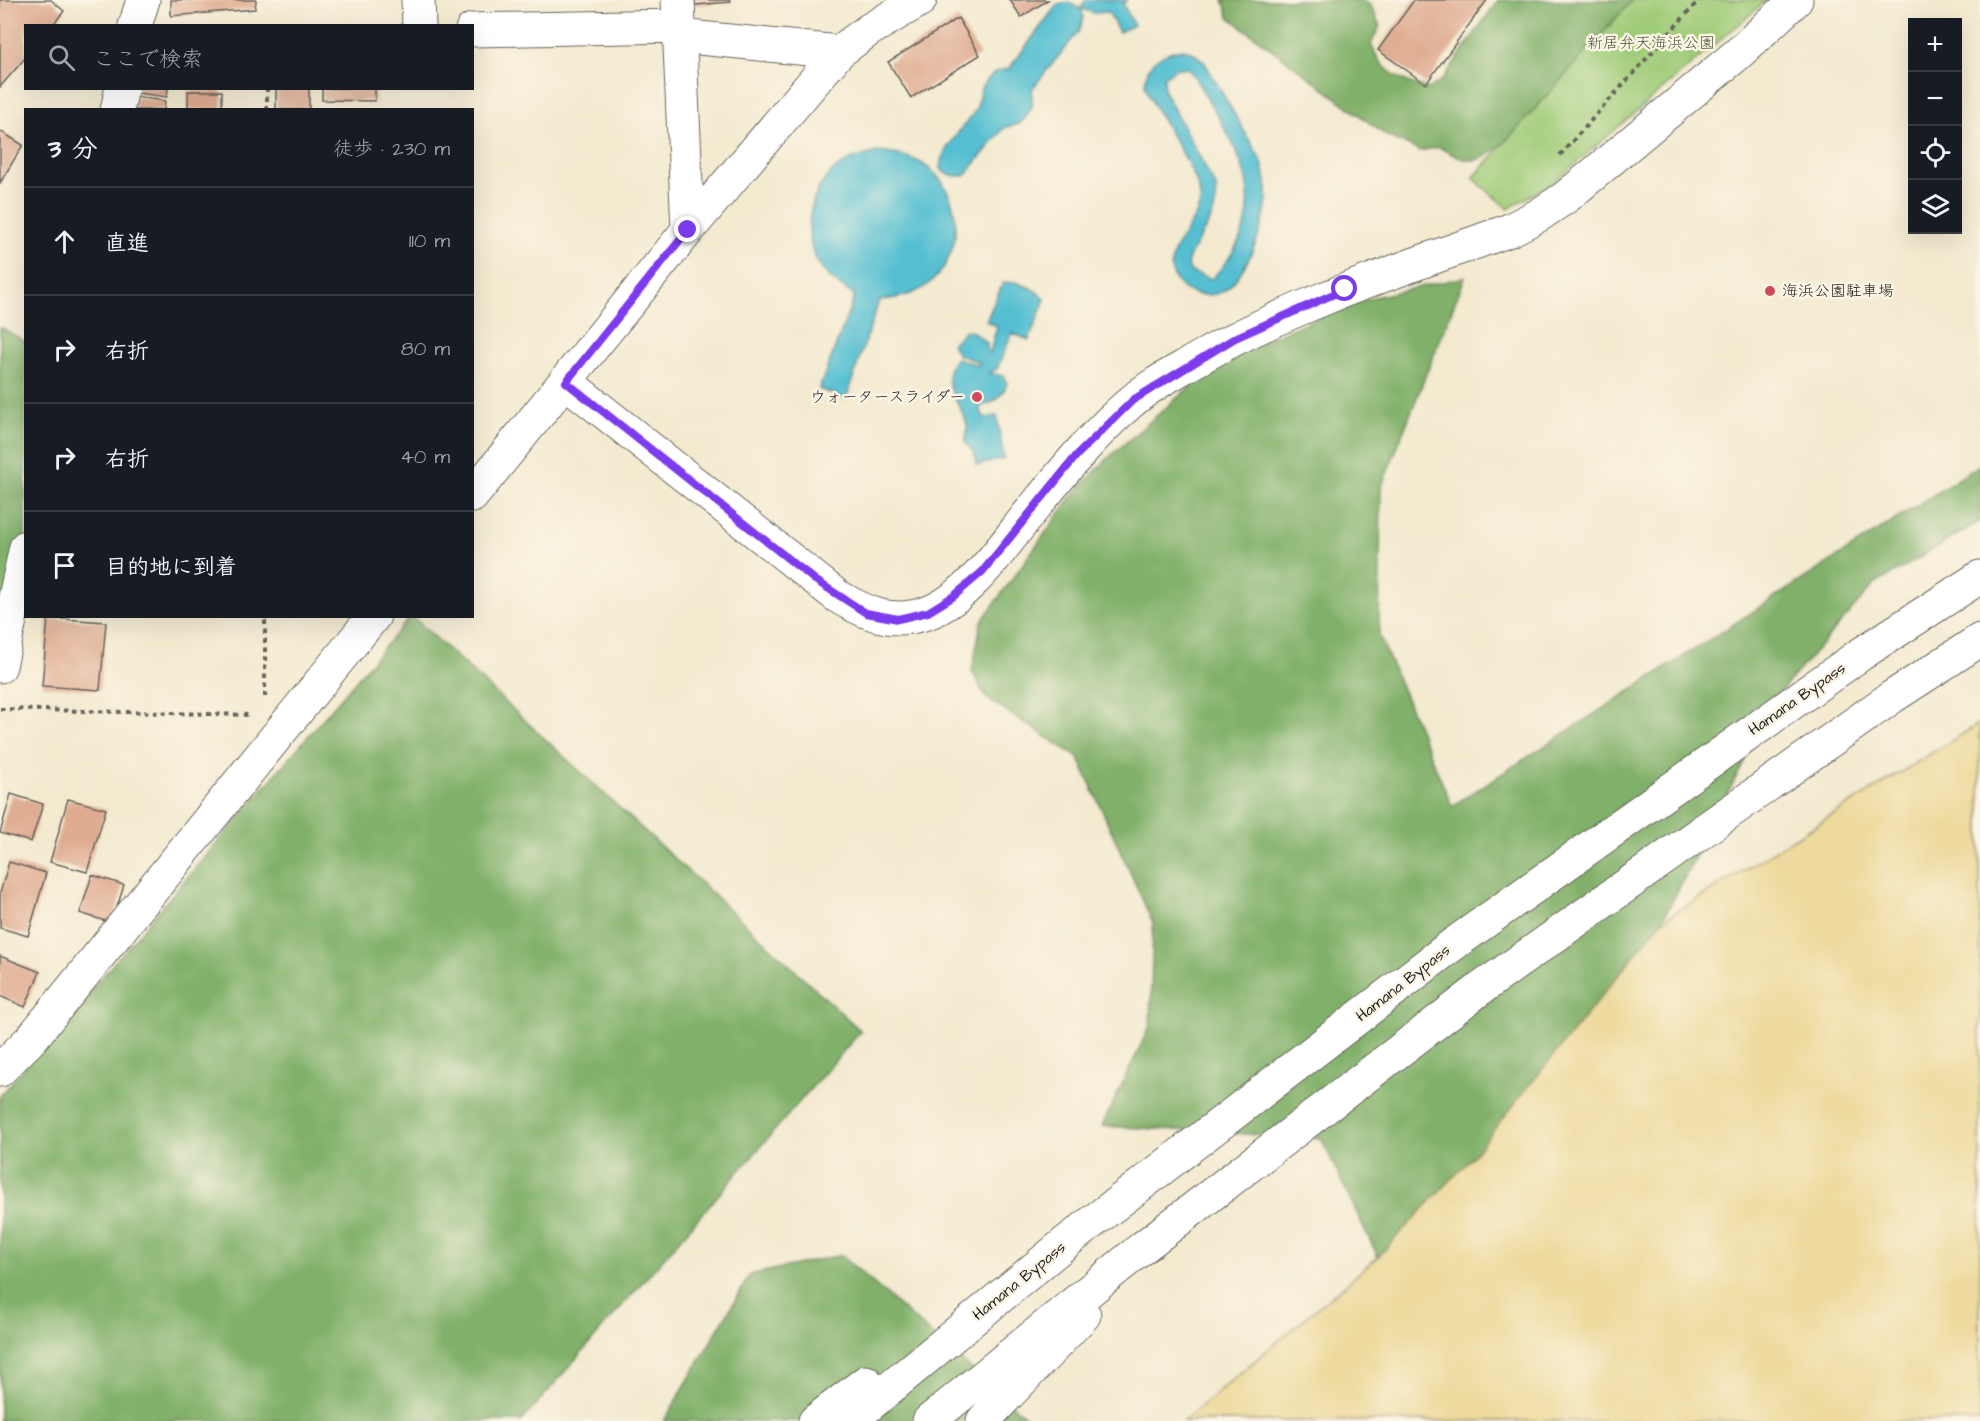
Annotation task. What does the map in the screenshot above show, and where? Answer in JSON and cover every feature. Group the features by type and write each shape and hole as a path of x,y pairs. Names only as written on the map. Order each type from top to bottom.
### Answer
{"main road":[{"path":"136,24 143,0"},
{"path":"418,0 419,24"},
{"path":"566,382 837,596 866,613 898,619 928,612 954,596 982,572 1077,455 1133,400 1235,338 1283,314 1510,230 1539,215 1566,197 1740,52 1796,0"},
{"path":"474,494 688,230 839,52 912,2"},
{"path":"678,21 688,230"},
{"path":"474,30 678,21 839,52"},
{"path":"117,108 122,90"},
{"path":"0,666 24,556"},
{"name":"Hamana Bypass","path":"850,1421 1069,1240 1451,946 1861,654 1980,577"},
{"path":"0,1070 32,1038 274,722 372,618"},
{"path":"929,1421 1142,1248 1480,989 1892,697 1980,640"},
{"path":"815,1421 964,1305 1069,1240"},
{"path":"983,1421 1056,1347 1142,1248"}],"path":[{"path":"1557,159 1699,0"},
{"path":"267,90 267,108"},
{"path":"0,709 274,722 266,618"}],"green space":[{"path":"1223,0 1364,0 1371,6 1380,26 1371,44 1381,62 1401,79 1429,89 1443,79 1498,0 1632,0 1506,141 1488,155 1467,160 1439,147 1420,151 1387,136 1229,17"},
{"name":"新居弁天海浜公園","path":"1632,0 1767,0 1554,182 1508,209 1473,178"},
{"path":"1465,277 1381,488 1379,635 1452,806 1980,465 1980,521 1874,585 1780,692 1662,921 1468,1162 1378,1257 1321,1138 1102,1126 1150,1026 1153,923 1078,757 986,698 972,671 981,622 1072,496 1107,459 1223,358 1356,301"},
{"path":"0,327 24,341 24,602 0,612"},
{"path":"409,618 414,618 861,1031 522,1421 0,1421 0,1096"},
{"path":"841,1255 1031,1421 664,1421 750,1275"}],"sand":[{"path":"1980,723 1980,1421 1183,1421 1378,1257 1468,1162 1662,921"}],"water":[{"path":"1086,0 1127,0 1123,4 1134,25 1119,32 1108,12 1094,13 1082,9 1083,19 1079,31 1032,89 1032,107 1025,118 1019,124 1004,128 965,176 948,175 941,169 942,159 955,136 977,107 985,82 996,72 1009,69 1057,5 1068,2 1080,9"},
{"path":"1183,49 1194,53 1205,63 1261,160 1266,180 1265,211 1253,249 1240,273 1220,293 1206,295 1185,289 1178,283 1172,270 1175,250 1197,211 1200,201 1199,190 1187,161 1158,113 1145,86 1151,65 1161,56","holes":["1177,68 1187,68 1236,150 1245,174 1248,199 1245,225 1234,251 1212,279 1191,272 1187,263 1215,208 1216,187 1164,91 1164,77"]},
{"path":"876,152 910,158 936,174 953,205 956,222 954,240 949,257 940,272 927,285 898,298 879,301 846,399 819,389 855,296 820,267 812,250 810,213 818,190 833,171 848,161"},
{"name":"ウォータースライダー","path":"1015,282 1033,289 1045,299 1029,340 1012,333 997,369 989,373 1003,376 1007,383 1003,392 993,402 979,406 984,418 997,416 1004,459 976,465 975,454 965,442 967,424 951,391 948,375 950,366 956,358 978,365 980,362 958,355 952,344 965,330 973,332 987,343 987,351 990,353 997,326 986,321 1003,283"}],"building":[{"path":"0,0 51,0 64,11 54,24 24,24 24,59 0,87"},
{"path":"171,0 256,0 255,9 171,16"},
{"path":"695,0 730,0 730,2 695,5"},
{"path":"1010,0 1048,0 1021,17"},
{"path":"1414,0 1487,0 1426,84 1378,50"},
{"path":"958,18 980,55 911,98 888,62"},
{"path":"138,90 168,90 167,97 138,93"},
{"path":"276,90 309,90 309,108 276,108"},
{"path":"322,90 375,90 375,101 322,100"},
{"path":"188,91 222,91 222,108 188,108"},
{"path":"136,97 165,101 164,108 134,108"},
{"path":"0,131 23,145 0,183"},
{"path":"48,618 106,622 100,690 42,686"},
{"path":"11,794 43,804 31,842 0,833"},
{"path":"68,799 106,809 87,872 50,862"},
{"path":"9,862 46,873 28,936 0,928 0,893"},
{"path":"92,875 124,885 112,923 80,913"},
{"path":"0,956 40,972 25,1007 0,996"}],"place":[{"name":"海浜公園駐車場","path":"1770,291"},
{"name":"ウォータースライダー","path":"977,397"}],"route":[{"path":"688,230 566,382 837,596 866,613 898,619 928,612 954,596 982,572 1077,455 1133,400 1159,382 1235,338 1283,314 1345,289"}]}
